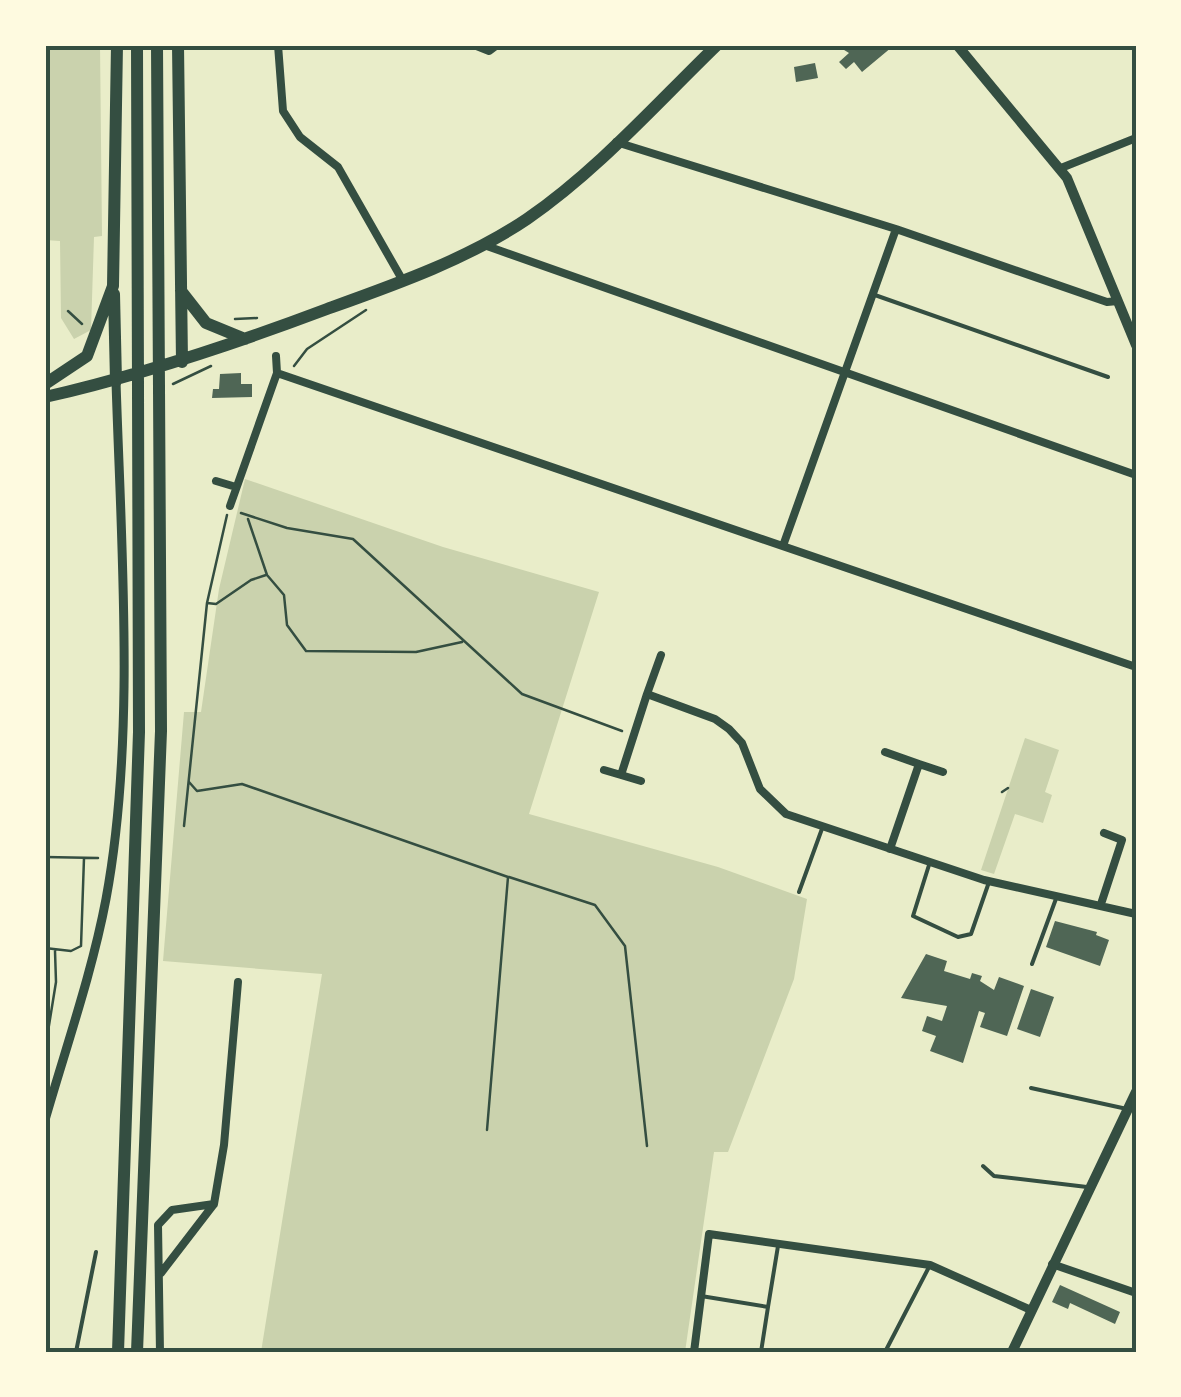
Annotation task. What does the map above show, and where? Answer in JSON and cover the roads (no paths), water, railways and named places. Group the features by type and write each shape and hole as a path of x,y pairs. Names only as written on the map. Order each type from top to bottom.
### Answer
{"highway":[{"path":"116,381 113,286 117,45"},
{"path":"118,1352 139,732 137,45"},
{"path":"137,1352 161,731 157,45"},
{"path":"178,45 182,362"},
{"path":"45,396 182,362 403,281 480,243 524,220 616,142 717,45"},
{"path":"45,384 87,356 113,286"},
{"path":"180,289 206,323 246,339"}],"main road":[{"path":"958,45 1061,168 1136,346"},
{"path":"1012,1352 1132,1102"}],"street":[{"path":"278,45 283,111 300,137 338,167 403,281"},
{"path":"474,45 488,51 497,45"},
{"path":"1061,168 1136,138"},
{"path":"616,142 896,228 1107,302 1118,302"},
{"path":"784,543 896,228"},
{"path":"480,243 498,253 1136,476"},
{"path":"230,506 278,374 276,356"},
{"path":"278,374 784,543 1136,666"},
{"path":"45,1120 91,959 112,858 124,651 116,381"},
{"path":"216,481 236,487"},
{"path":"621,775 661,654"},
{"path":"647,694 715,718 729,729 742,743 760,789 786,814 990,882 1136,914"},
{"path":"885,752 944,772"},
{"path":"890,848 919,764"},
{"path":"604,770 641,782"},
{"path":"1104,833 1136,844"},
{"path":"1100,904 1122,840"},
{"path":"161,1273 214,1204 224,1145 238,982"},
{"path":"160,1352 158,1225 163,1215 214,1204"},
{"path":"694,1352 709,1234 930,1265 1031,1310"},
{"path":"1052,1264 1136,1294"}],"lane":[{"path":"872,294 1108,377"},
{"path":"799,892 823,826"},
{"path":"930,862 913,916 958,937 971,934 990,882"},
{"path":"1032,964 1058,896"},
{"path":"1030,1088 1132,1102"},
{"path":"983,1166 994,1176 1088,1187"},
{"path":"762,1352 778,1246"},
{"path":"76,1352 96,1252"},
{"path":"885,1352 930,1265"},
{"path":"701,1296 768,1307"}]}
